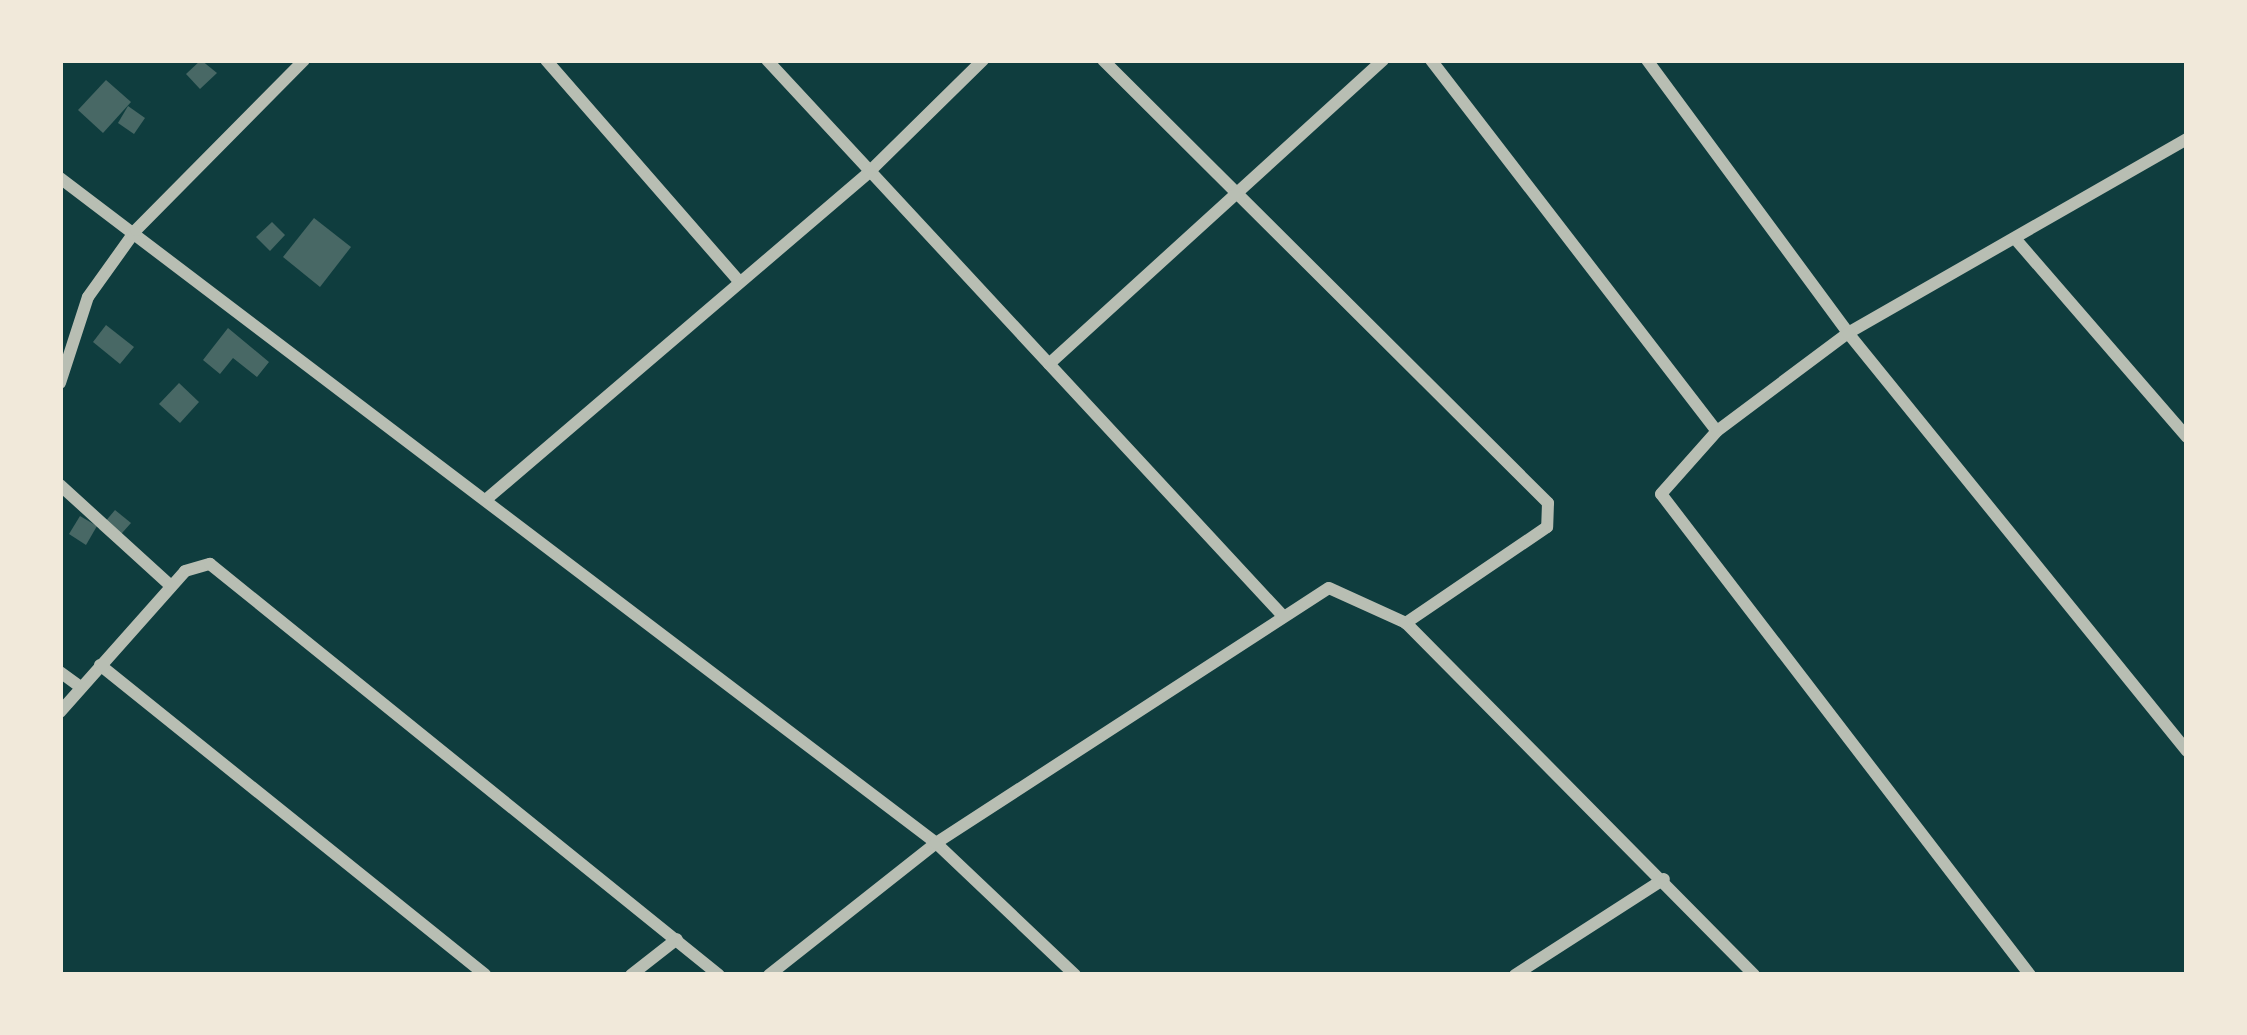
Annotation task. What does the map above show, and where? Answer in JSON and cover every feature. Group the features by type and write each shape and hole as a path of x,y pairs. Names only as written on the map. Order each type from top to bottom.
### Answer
{"street":[{"path":"60,383 88,297 136,230 304,60"},
{"path":"546,60 737,279"},
{"path":"766,60 1281,614"},
{"path":"489,497 737,279 868,173 983,60"},
{"path":"1103,60 1553,514 1406,623"},
{"path":"1049,364 1233,189 1383,60"},
{"path":"1431,60 1717,430"},
{"path":"1647,60 1848,333 2187,751"},
{"path":"2030,975 1661,494 1717,430 1848,333 2018,242 2187,139"},
{"path":"60,178 136,230 489,497 936,843 1075,975"},
{"path":"2018,242 2187,436"},
{"path":"60,484 171,586"},
{"path":"60,712 171,586 210,564 718,975"},
{"path":"769,975 936,843 1281,614 1329,588 1406,623 1754,975"},
{"path":"100,664 485,975"},
{"path":"60,672 81,687"},
{"path":"1515,975 1664,879"},
{"path":"631,975 677,938"}],"building":[{"path":"201,60 217,73 200,89 186,74"},
{"path":"106,80 131,102 103,133 78,110"},
{"path":"128,106 145,118 134,134 118,123"},
{"path":"314,218 351,247 320,287 283,257"},
{"path":"272,222 285,235 270,251 256,237"},
{"path":"106,325 134,347 120,364 93,342"},
{"path":"228,328 269,362 257,377 233,358 220,374 203,360"},
{"path":"179,383 199,402 180,423 159,404"},
{"path":"115,510 131,523 114,542 99,529"},
{"path":"80,516 97,526 86,545 69,534"}]}
